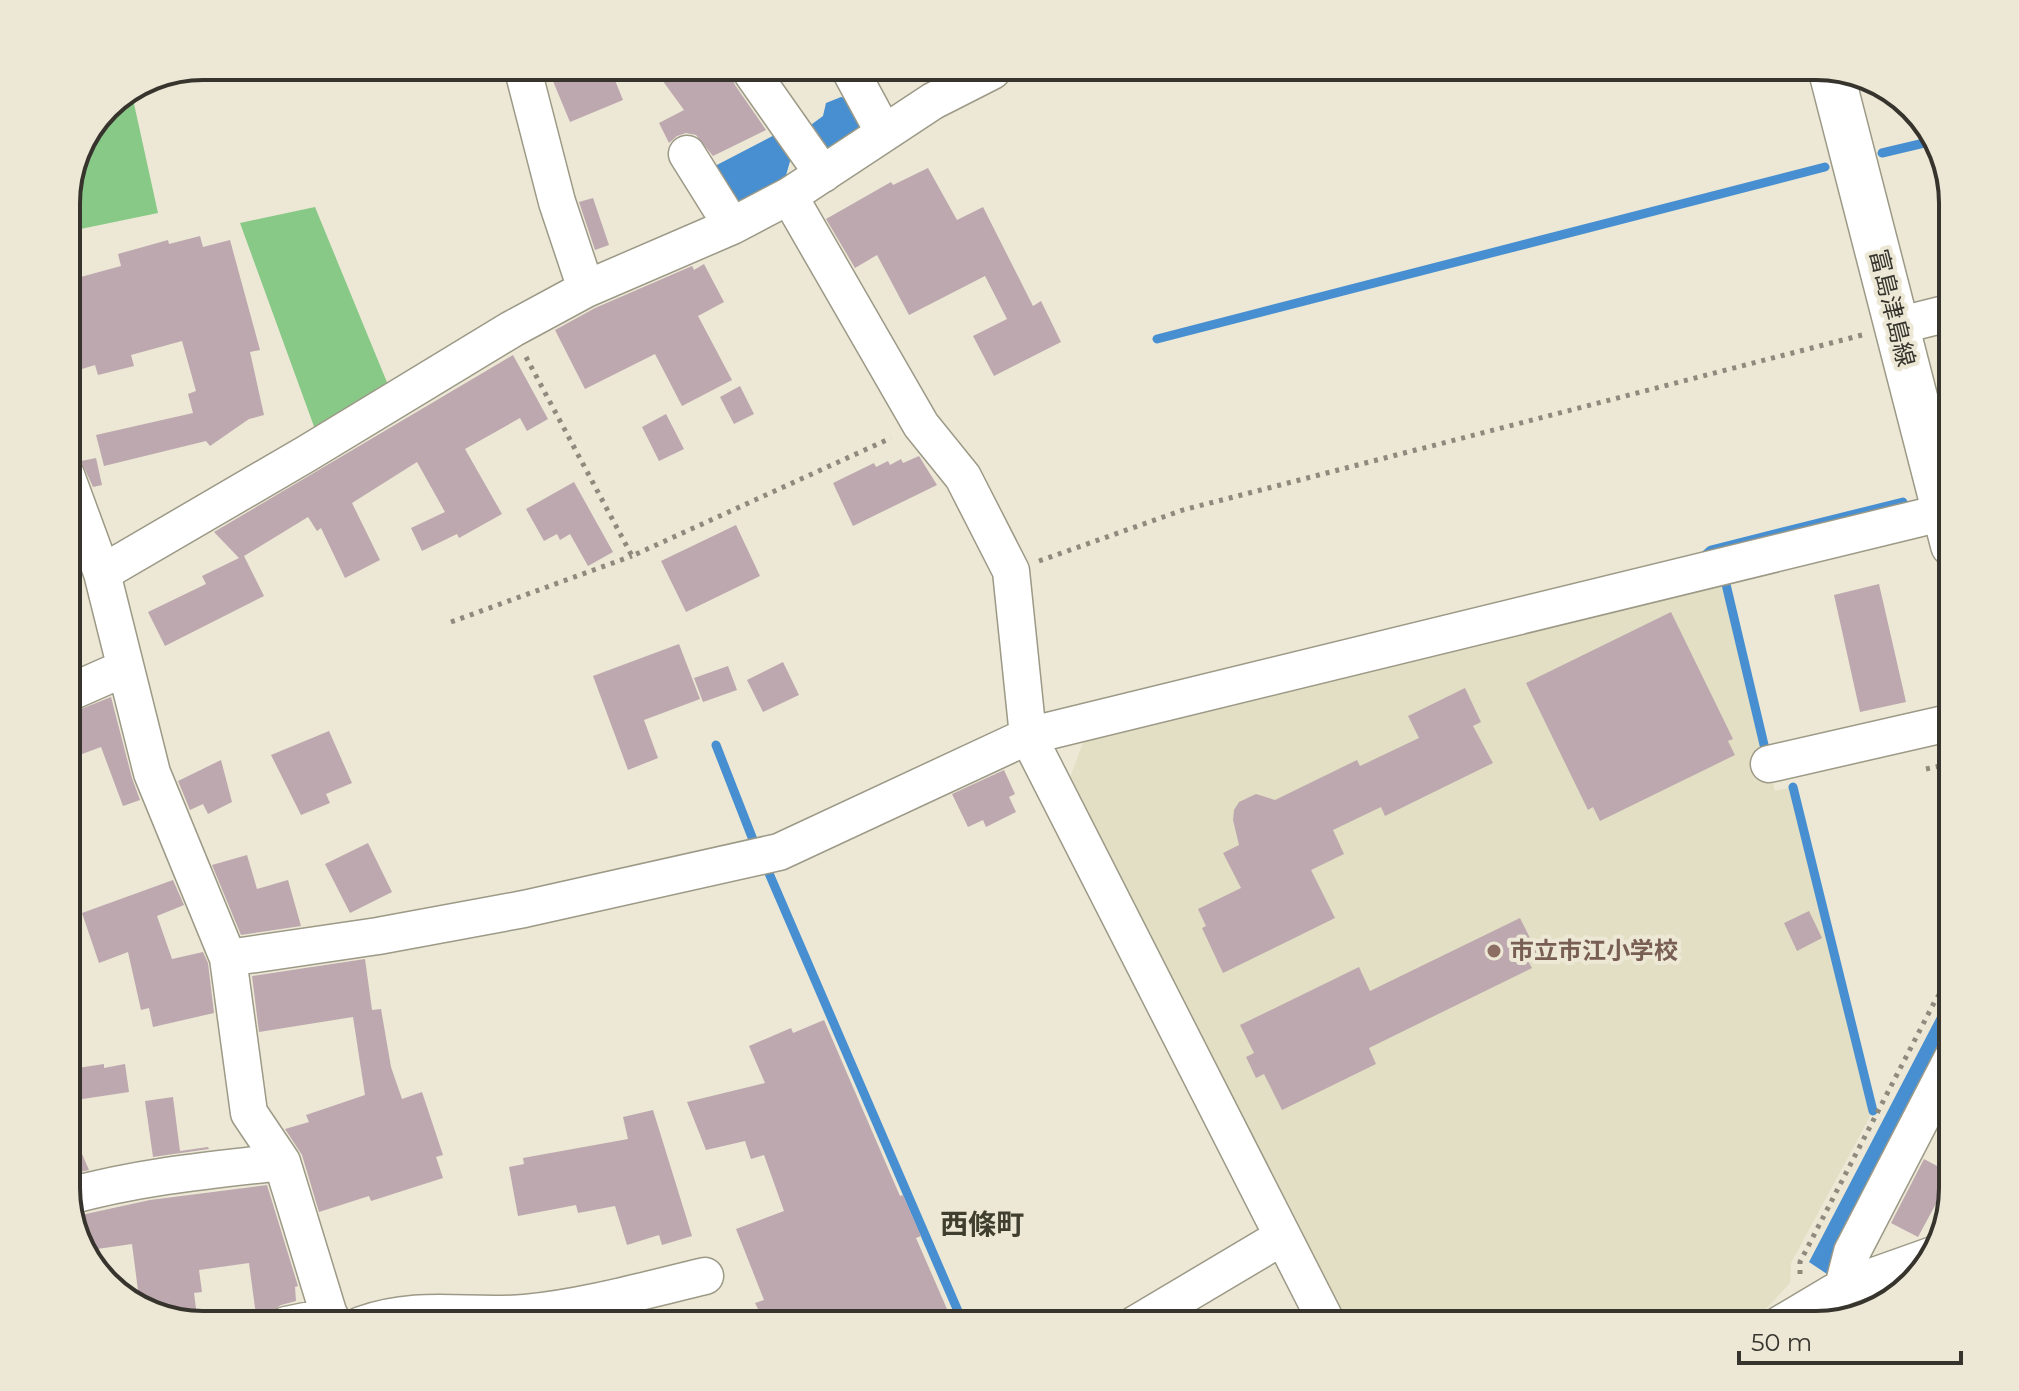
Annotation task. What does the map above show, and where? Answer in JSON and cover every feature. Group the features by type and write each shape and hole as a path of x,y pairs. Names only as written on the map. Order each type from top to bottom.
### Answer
{"main road":[{"name":"富島津島線","path":"1834,81 1939,490"}],"street":[{"path":"526,80 557,202 586,289"},
{"path":"757,80 823,174"},
{"path":"855,80 884,133"},
{"path":"102,573 512,329 586,289 732,226 789,196 933,101 974,80"},
{"path":"687,154 732,226"},
{"path":"789,196 921,425 963,477 1011,571 1028,736 1321,1311"},
{"path":"1897,326 1939,316"},
{"path":"228,958 378,936 524,909 779,852 1028,736 1939,531"},
{"path":"80,539 102,573 152,773 228,958 249,1113 282,1162 337,1311"},
{"path":"80,688 125,668"},
{"path":"1769,764 1939,725"},
{"path":"1843,1287 1852,1252 1939,1084"},
{"path":"80,1193 169,1174 282,1162"},
{"path":"1158,1311 1282,1237"},
{"path":"1802,1311 1843,1287 1913,1262"},
{"path":"542,1311 705,1276"}],"path":[{"path":"1011,571 1183,510 1897,326"},
{"path":"512,329 632,556"},
{"path":"451,622 632,556 921,425"},
{"path":"1926,769 1939,766"},
{"path":"1791,1311 1800,1262 1939,995"}],"shaded area":[{"name":"市立市江小学校","path":"1725,580 1775,791 1793,787 1873,1111 1791,1263 1790,1283 1764,1311 1338,1311 1068,783 1084,740"}],"green space":[{"path":"134,102 158,213 80,229 80,195 84,171 93,149 105,128"},
{"path":"315,207 391,392 316,432 240,223"}],"water":[{"path":"841,97 850,99 863,120 860,130 828,154 808,127 823,116 826,103"},
{"path":"784,130 795,150 783,184 746,203 733,198 713,167"},
{"path":"1939,1013 1939,1064 1830,1276 1809,1262"}],"building":[{"path":"552,80 615,80 623,100 570,122"},
{"path":"662,80 733,80 766,130 713,156 696,135 686,133 669,143 659,123 684,110"},
{"path":"928,168 957,220 983,207 1033,306 1041,301 1061,342 994,376 973,336 1007,319 985,276 909,315 877,255 855,268 826,219 891,182 893,185"},
{"path":"593,198 609,245 595,250 579,202"},
{"path":"200,236 203,247 230,240 260,350 250,352 264,415 249,419 210,446 206,441 104,466 96,435 193,413 188,394 196,391 182,341 131,355 134,366 98,375 95,365 80,370 80,277 121,266 118,254 168,240 169,244"},
{"path":"704,264 724,302 698,316 732,380 682,406 655,354 585,389 555,330 595,308 692,266 694,270"},
{"path":"513,355 548,419 527,431 520,418 465,449 502,514 459,538 457,534 422,551 411,528 445,512 417,462 352,503 380,560 345,578 321,528 317,531 308,517 244,556 264,596 165,646 148,612 206,584 202,576 239,558 214,532"},
{"path":"740,386 754,414 734,424 720,397"},
{"path":"666,414 684,449 659,461 642,427"},
{"path":"919,456 937,485 853,526 833,483 874,463 876,467 888,461 890,465 901,459 903,463"},
{"path":"96,458 102,485 93,487 81,461"},
{"path":"574,482 613,552 588,566 570,534 560,540 557,534 544,541 526,509"},
{"path":"736,525 760,576 686,612 661,561"},
{"path":"1879,584 1906,702 1860,712 1834,595"},
{"path":"1671,612 1733,739 1728,741 1735,755 1600,821 1593,807 1588,810 1526,683"},
{"path":"679,644 700,699 644,720 658,758 628,770 593,676"},
{"path":"783,662 799,695 763,712 747,680"},
{"path":"728,666 737,690 703,702 694,678"},
{"path":"1465,688 1481,722 1473,726 1493,763 1385,816 1381,807 1333,830 1344,854 1311,870 1335,918 1223,973 1202,928 1206,926 1198,909 1241,888 1223,853 1239,845 1233,820 1239,802 1256,794 1275,800 1357,760 1360,766 1419,738 1408,716"},
{"path":"111,697 140,800 123,806 101,747 80,755 80,709"},
{"path":"329,731 352,783 326,794 330,803 301,815 271,755"},
{"path":"221,760 232,802 208,814 203,804 190,810 178,781"},
{"path":"1004,770 1015,794 1009,797 1016,812 986,827 983,820 968,827 952,794"},
{"path":"368,843 392,892 350,913 325,864"},
{"path":"247,855 257,889 288,880 301,926 241,935 212,865"},
{"path":"173,880 184,905 157,916 172,959 203,952 208,963 214,1013 153,1027 149,1008 141,1010 128,952 99,963 82,913"},
{"path":"1809,911 1822,938 1797,951 1784,923"},
{"path":"1520,918 1539,956 1528,961 1532,968 1369,1048 1376,1064 1282,1110 1264,1074 1256,1078 1246,1057 1254,1053 1240,1025 1359,967 1370,991"},
{"path":"365,959 372,1010 381,1009 391,1067 402,1099 422,1092 443,1155 436,1157 443,1178 371,1201 369,1196 319,1212 302,1155 285,1129 309,1122 306,1115 365,1095 353,1017 259,1032 252,976"},
{"path":"824,1020 900,1196 903,1195 921,1236 916,1238 948,1311 759,1311 755,1303 764,1300 736,1229 784,1211 764,1155 751,1159 745,1141 706,1150 687,1102 765,1083 749,1046 791,1028 793,1033"},
{"path":"125,1064 129,1092 80,1099 80,1068"},
{"path":"173,1097 180,1151 209,1149 153,1157 145,1101"},
{"path":"653,1110 692,1236 662,1245 659,1235 627,1245 615,1206 578,1213 576,1205 518,1216 509,1167 524,1164 523,1158 628,1139 623,1117"},
{"path":"80,1149 89,1170 80,1172"},
{"path":"1924,1159 1939,1167 1938,1199 1918,1237 1891,1223"},
{"path":"267,1185 298,1286 295,1287 296,1301 272,1311 255,1311 249,1263 199,1270 202,1292 194,1293 196,1311 171,1307 138,1292 132,1244 96,1249 83,1215 150,1200"}],"waterway":[{"path":"1882,153 1923,143"},
{"path":"1157,339 1825,167"},
{"path":"1703,557 1711,550 1903,502"},
{"path":"1725,580 1765,749"},
{"path":"716,745 757,850"},
{"path":"1793,787 1873,1111"},
{"path":"768,871 958,1311"}],"place":[{"name":"市立市江小学校","path":"1494,951"}],"district":[{"name":"西條町","path":"982,1224"}]}
